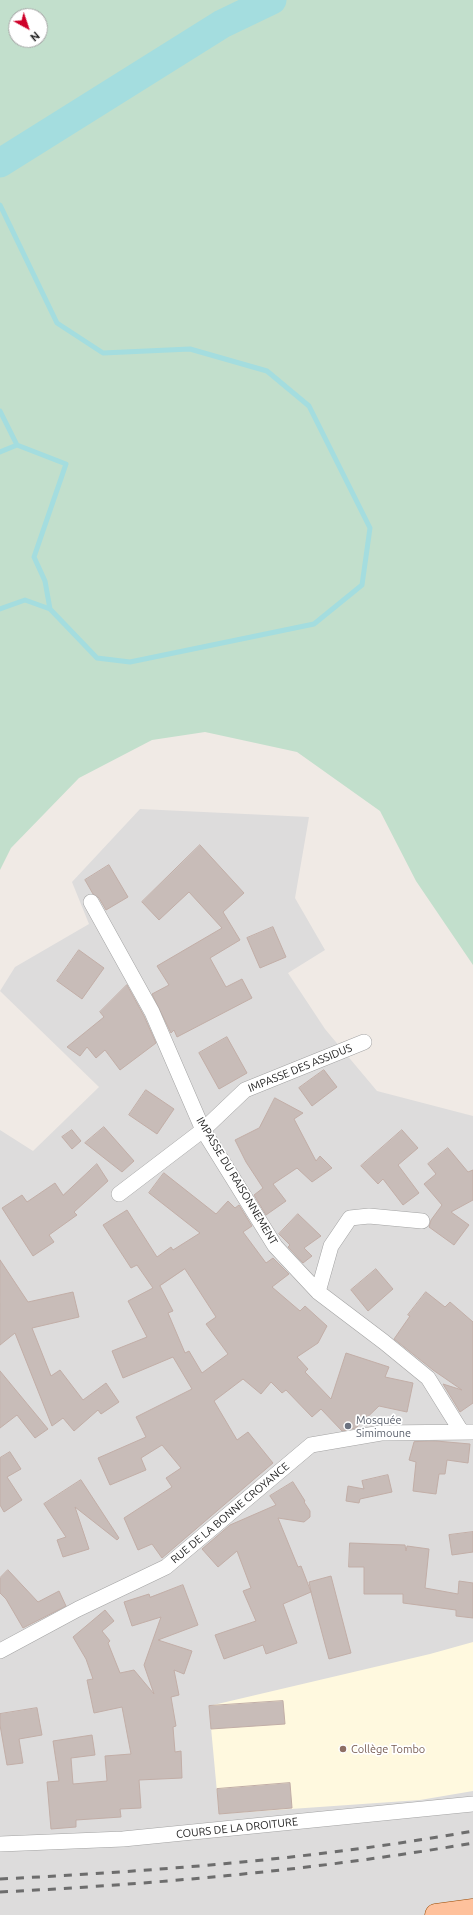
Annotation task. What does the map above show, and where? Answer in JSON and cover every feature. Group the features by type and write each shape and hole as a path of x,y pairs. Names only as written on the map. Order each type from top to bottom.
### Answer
{"main road":[{"path":"436,1915 473,1910"}],"street":[{"name":"IMPASSE DU RAISONNEMENT","path":"91,902 152,1012 203,1130 275,1246 318,1292 384,1342 428,1378 467,1431"},
{"name":"IMPASSE DES ASSIDUS","path":"119,1194 203,1130 246,1090 364,1042"},
{"path":"318,1292 331,1246 350,1218 369,1216 422,1221"},
{"name":"RUE DE LA BONNE CROYANCE","path":"0,1651 78,1609 166,1567 311,1446 381,1433 467,1431"},
{"name":"COURS DE LA DROITURE","path":"0,1844 123,1839 473,1804"}],"shaded area":[{"path":"140,809 309,817 295,898 325,950 288,973 325,1029 377,1091 473,1116 473,1915 0,1915 0,1130 33,1151 99,1087 0,991 15,967 89,924 72,882"},
{"name":"Collège Tombo","path":"473,1642 473,1791 420,1800 219,1814 209,1706 430,1654"}],"green space":[{"path":"0,0 473,0 473,965 416,881 380,811 297,752 205,732 152,740 79,778 11,848 0,870"}],"building":[{"path":"200,845 244,893 223,912 240,940 210,958 226,987 242,979 252,998 177,1037 174,1030 171,1033 152,994 169,985 157,966 222,928 189,892 159,920 142,902"},
{"path":"109,865 128,897 106,910 99,898 93,894 85,880"},
{"path":"273,927 286,957 260,968 247,938"},
{"path":"79,950 104,968 82,999 57,981"},
{"path":"127,985 144,1016 156,1043 120,1070 105,1050 96,1058 87,1047 80,1056 67,1047 104,1017 100,1012"},
{"path":"227,1037 247,1073 219,1089 199,1053"},
{"path":"324,1070 337,1087 312,1106 299,1088"},
{"path":"146,1090 174,1109 157,1134 129,1115"},
{"path":"275,1098 303,1113 294,1119 316,1161 320,1156 332,1168 312,1182 297,1168 273,1184 286,1201 266,1215 254,1195 263,1188 246,1162 235,1140 259,1128"},
{"path":"104,1127 134,1161 122,1172 85,1143"},
{"path":"72,1130 81,1141 72,1149 62,1137"},
{"path":"402,1130 418,1148 398,1165 419,1193 403,1205 383,1179 378,1184 361,1166"},
{"path":"448,1148 468,1172 473,1170 473,1200 451,1212 469,1225 454,1245 429,1227 431,1220 442,1205 424,1184 436,1174 428,1164"},
{"path":"97,1164 108,1181 74,1212 77,1215 49,1235 54,1242 33,1256 2,1208 22,1195 27,1202 55,1183 63,1195"},
{"path":"164,1173 216,1214 228,1201 235,1208 239,1205 252,1226 243,1232 266,1263 273,1258 289,1274 272,1287 300,1311 305,1306 327,1326 318,1343 297,1357 308,1369 305,1372 331,1399 346,1353 389,1367 385,1377 413,1383 407,1412 379,1406 356,1428 342,1431 321,1409 312,1417 286,1390 282,1393 271,1382 261,1394 243,1379 214,1401 237,1440 248,1432 273,1463 162,1558 152,1544 138,1550 124,1518 172,1487 166,1478 181,1468 162,1445 141,1458 146,1470 110,1485 98,1458 146,1437 136,1417 192,1389 173,1357 123,1378 112,1351 147,1337 128,1301 153,1288 137,1265 131,1268 103,1225 127,1210 157,1257 171,1247 173,1250 200,1233 149,1193","holes":["185,1269 216,1317 206,1324 228,1354 202,1373 189,1351 185,1353 168,1313 173,1311 160,1286"]},
{"path":"298,1214 321,1236 304,1248 312,1256 303,1263 288,1247 290,1245 279,1234"},
{"path":"0,1260 28,1302 73,1292 79,1317 32,1328 51,1376 60,1370 83,1400 106,1383 119,1402 101,1414 98,1410 74,1431 63,1418 52,1426 15,1333 0,1345"},
{"path":"376,1269 393,1289 368,1311 351,1290"},
{"path":"426,1292 445,1307 450,1302 473,1322 473,1403 460,1412 443,1384 462,1390 433,1370 394,1339 410,1316 408,1315"},
{"path":"0,1371 48,1429 35,1438 17,1415 0,1428"},
{"path":"436,1441 470,1444 468,1463 447,1460 445,1474 439,1474 436,1494 413,1491 416,1462 409,1460 414,1442"},
{"path":"10,1452 21,1469 7,1477 22,1500 4,1512 0,1505 0,1458"},
{"path":"388,1475 392,1492 360,1499 359,1503 346,1501 348,1486 364,1489 362,1481"},
{"path":"81,1480 119,1538 117,1540 75,1507 89,1549 63,1557 57,1540 66,1537 44,1504"},
{"path":"293,1482 310,1511 310,1517 304,1522 278,1518 298,1567 301,1566 311,1592 283,1604 297,1643 266,1654 263,1645 224,1659 215,1635 256,1621 243,1591 251,1588 237,1551 218,1567 202,1549 230,1525 276,1505 270,1496"},
{"path":"473,1532 473,1552 452,1555 449,1535"},
{"path":"350,1543 405,1545 406,1551 407,1546 429,1549 425,1588 458,1594 459,1581 473,1583 473,1618 456,1616 456,1610 403,1603 403,1594 364,1594 364,1567 349,1567"},
{"path":"8,1570 38,1602 59,1591 66,1606 23,1628 6,1599 0,1593 0,1578"},
{"path":"331,1576 351,1653 329,1659 309,1582"},
{"path":"183,1585 198,1625 158,1640 192,1651 184,1674 174,1670 179,1695 171,1697 176,1726 173,1727 175,1752 181,1751 182,1778 139,1780 141,1808 120,1809 121,1817 76,1820 76,1827 51,1829 47,1782 59,1781 53,1741 92,1735 95,1755 71,1758 73,1784 107,1781 105,1756 131,1754 122,1707 94,1713 87,1680 93,1679 86,1659 73,1637 105,1610 114,1621 102,1631 110,1641 108,1643 120,1673 134,1670 154,1694 144,1665 161,1617 132,1626 124,1602 149,1594 150,1597"},
{"path":"283,1701 285,1724 211,1729 209,1706"},
{"path":"37,1708 42,1735 19,1739 23,1763 7,1765 0,1725 0,1714"},
{"path":"290,1783 292,1808 219,1814 217,1789"}],"waterway":[{"path":"0,163 222,24 272,0"},
{"path":"0,205 57,323 103,353 190,349 267,371 309,406 370,528 362,585 314,624 130,662 97,658 50,609 25,600 0,609"},
{"path":"0,411 17,445 66,464 34,557 45,581 50,609"},
{"path":"0,452 17,445"}],"railway":[{"path":"0,1879 178,1868 356,1849 473,1831"},
{"path":"0,1892 119,1885 237,1875 356,1861 473,1843"}],"place":[{"name":"Mosquée Simimoune","path":"348,1426"},
{"name":"Collège Tombo","path":"343,1749"}]}
